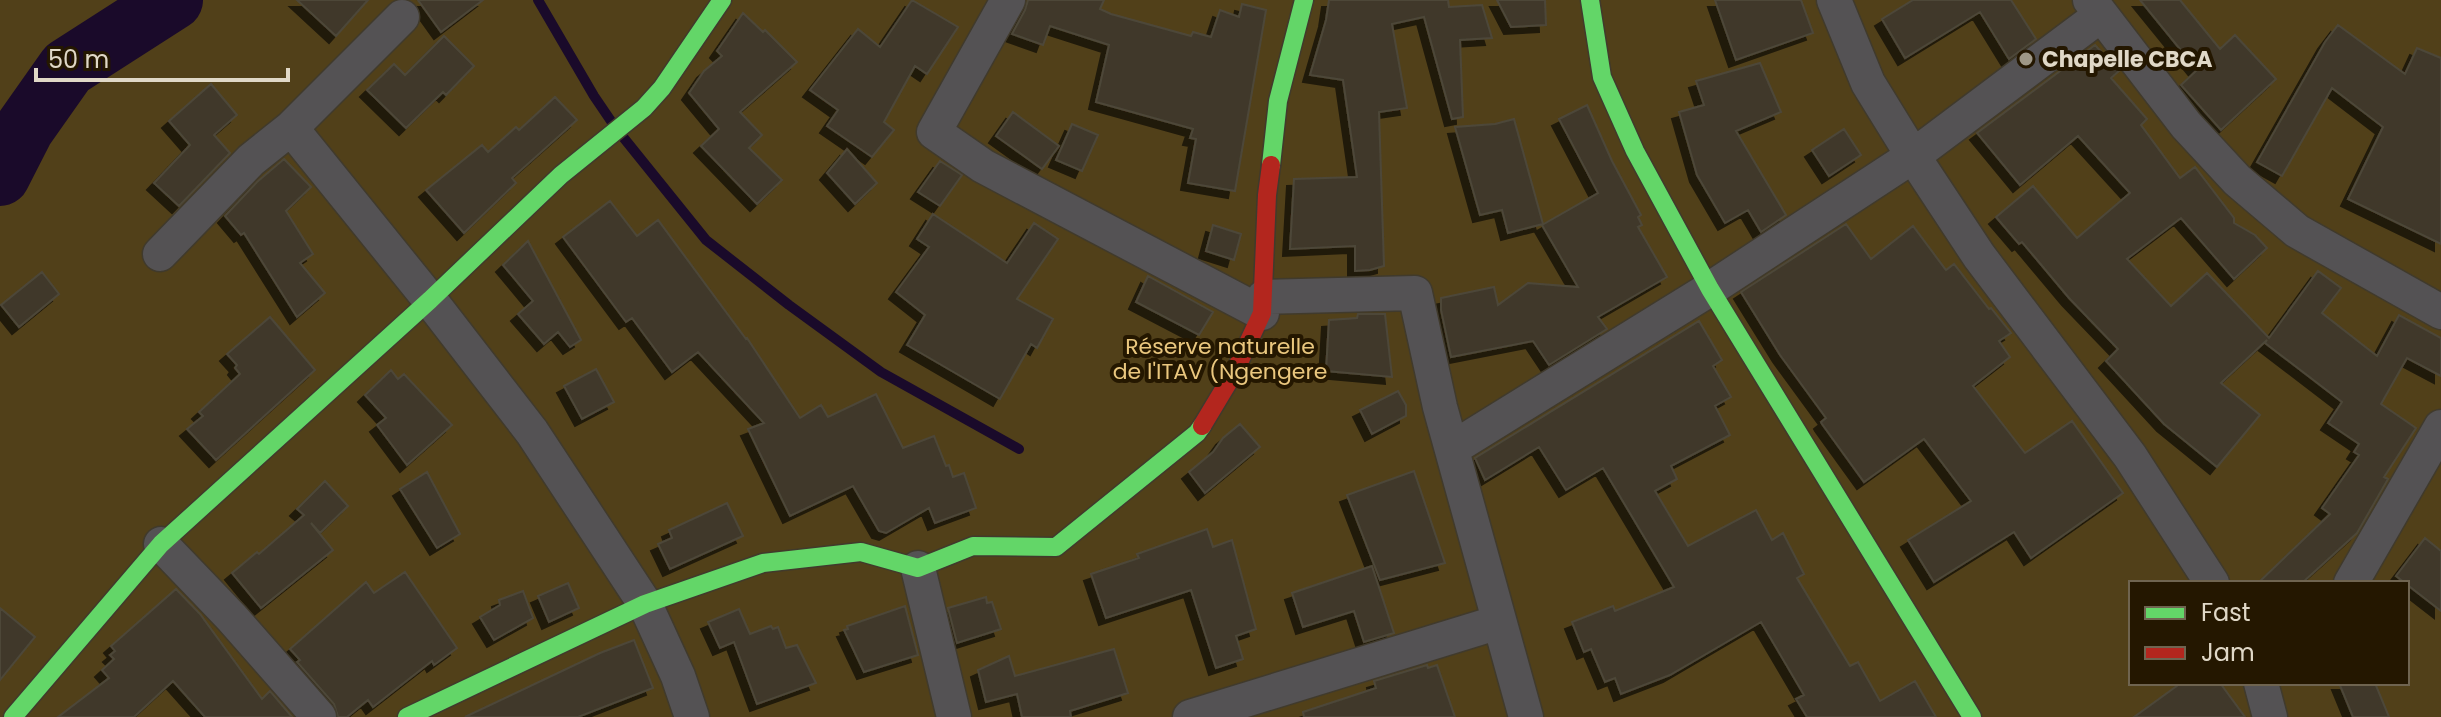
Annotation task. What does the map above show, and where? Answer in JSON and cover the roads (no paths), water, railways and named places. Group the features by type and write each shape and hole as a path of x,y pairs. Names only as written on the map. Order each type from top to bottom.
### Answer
{"street":[{"path":"1008,0 934,132 983,166 1263,305 1415,293 1440,407 1526,717"},
{"path":"407,717 645,604 763,563 861,552 918,568 973,546 1056,547 1197,433 1235,371 1263,305 1267,195 1278,101 1304,0"},
{"path":"1590,0 1602,77 1635,151 1710,289 1972,717"},
{"path":"1834,0 1868,83 1913,156 1979,256 2130,456 2211,581"},
{"path":"13,717 161,544 430,300 561,175 644,108 662,88 719,2"},
{"path":"1453,448 1710,289 1913,156 2093,4 2186,125 2237,180 2297,231 2441,312"},
{"path":"160,254 251,160 291,128 402,17"},
{"path":"291,128 532,432 645,604 678,676 692,717"},
{"path":"2352,581 2441,427"},
{"path":"161,544 232,618 319,717"},
{"path":"918,568 954,717"},
{"path":"1190,717 1499,622"}],"waterway":[{"path":"0,176 24,129 67,68 173,0"},
{"path":"538,0 611,121"},
{"path":"623,137 706,240 881,372 1019,449"}],"place":[{"name":"Chapelle CBCA","path":"2026,59"}],"park label":[{"name":"Réserve naturelle de l'ITAV (Ngengere","path":"1220,358"}]}
